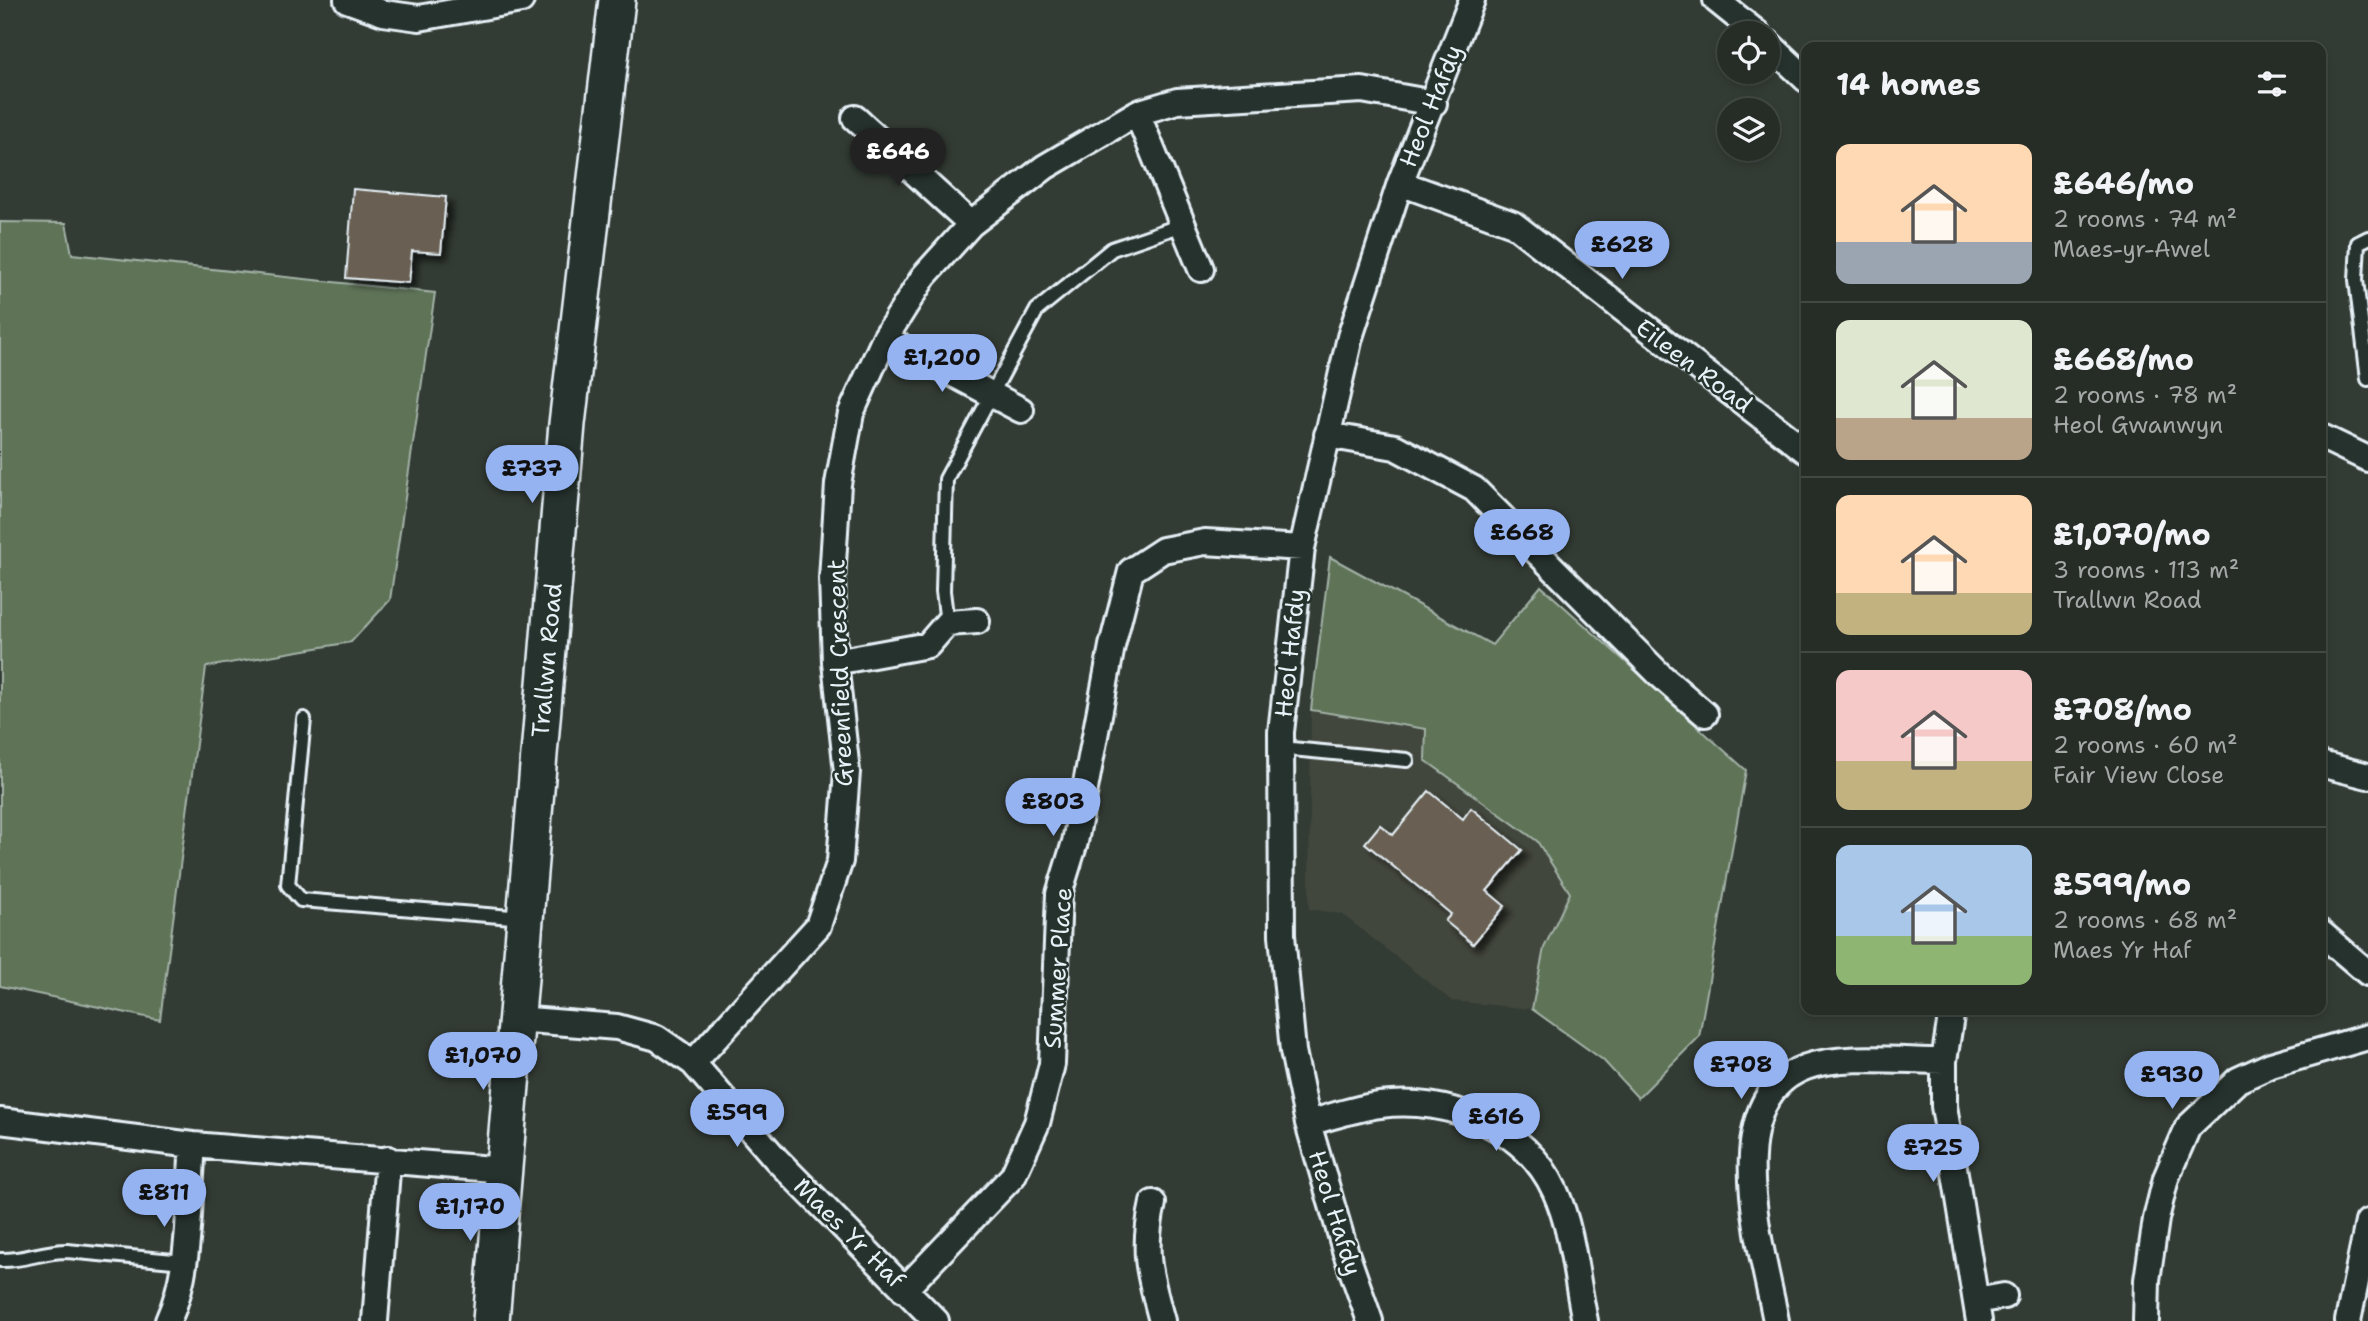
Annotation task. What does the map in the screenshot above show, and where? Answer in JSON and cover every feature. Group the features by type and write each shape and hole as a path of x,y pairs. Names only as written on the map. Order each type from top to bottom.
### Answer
{"street":[{"path":"347,0 383,13 419,18 521,0"},
{"name":"Trallwn Road","path":"491,1321 568,424 617,0"},
{"name":"Heol Hafdy","path":"1370,1321 1345,1250 1308,1123 1293,1051 1282,935 1281,748 1302,548 1350,337 1400,183 1434,103 1472,0"},
{"path":"1716,0 1741,21"},
{"path":"1780,54 1801,74"},
{"name":"Greenfield Crescent","path":"693,1063 818,926 840,861 847,772 835,662 832,579 838,484 851,413 885,338 924,276 971,224 1045,167 1137,113 1177,100 1362,90 1434,103"},
{"path":"1137,113 1201,269"},
{"path":"855,118 971,224"},
{"name":"Eileen Road","path":"1400,183 1513,224 1801,447"},
{"path":"885,338 1021,410"},
{"path":"1327,435 1395,447 1474,489 1660,675 1705,714"},
{"path":"2326,439 2368,459"},
{"name":"Summer Place","path":"904,1290 1013,1176 1037,1123 1052,1064 1059,894 1075,842 1112,646 1131,571 1163,550 1205,542 1302,548"},
{"path":"835,662 929,645 947,623 977,621"},
{"path":"2326,766 2368,776"},
{"path":"2326,937 2368,973"},
{"path":"1951,1015 1944,1062 1944,1106 1977,1311 2004,1296"},
{"name":"Maes Yr Haf","path":"516,1018 617,1027 657,1038 693,1063 776,1159 936,1321"},
{"path":"2146,1321 2147,1280 2157,1219 2166,1178 2188,1127 2238,1080 2271,1065 2368,1037"},
{"path":"1776,1321 1751,1184 1754,1135 1762,1108 1778,1086 1804,1068 1835,1062 1944,1062"},
{"path":"1308,1123 1381,1105 1422,1106 1485,1120 1514,1138 1555,1190 1585,1321"},
{"path":"0,1121 193,1145 505,1170"},
{"path":"168,1321 176,1305 184,1262 193,1145"},
{"path":"375,1321 388,1159"},
{"path":"1153,1203 1146,1235 1146,1254 1162,1321"},
{"path":"2348,1321 2368,1222"}],"lane":[{"path":"947,623 943,591 946,479 1037,310 1112,249 1182,225"},
{"path":"2368,238 2358,243 2356,280 2368,379"},
{"path":"304,719 288,886 301,900 524,918"},
{"path":"1281,748 1407,760"},
{"path":"0,1260 29,1259 47,1251 67,1251 184,1262"}],"shaded area":[{"path":"1330,557 1492,645 1541,586 1746,770 1699,1037 1638,1098 1603,1060 1532,1009 1452,1001 1342,914 1309,909 1311,710"}],"green space":[{"path":"0,222 66,223 72,254 435,293 390,600 351,642 206,667 160,1020 0,986"},
{"path":"1330,557 1492,645 1541,586 1746,770 1699,1037 1638,1098 1603,1060 1532,1009 1544,948 1570,893 1537,841 1425,760 1426,729 1311,710"}],"building":[{"path":"353,189 446,197 441,253 412,251 409,283 346,278"},
{"path":"1429,791 1463,819 1471,808 1522,850 1487,891 1505,906 1473,944 1445,921 1451,914 1365,843 1380,825 1393,835"}]}
